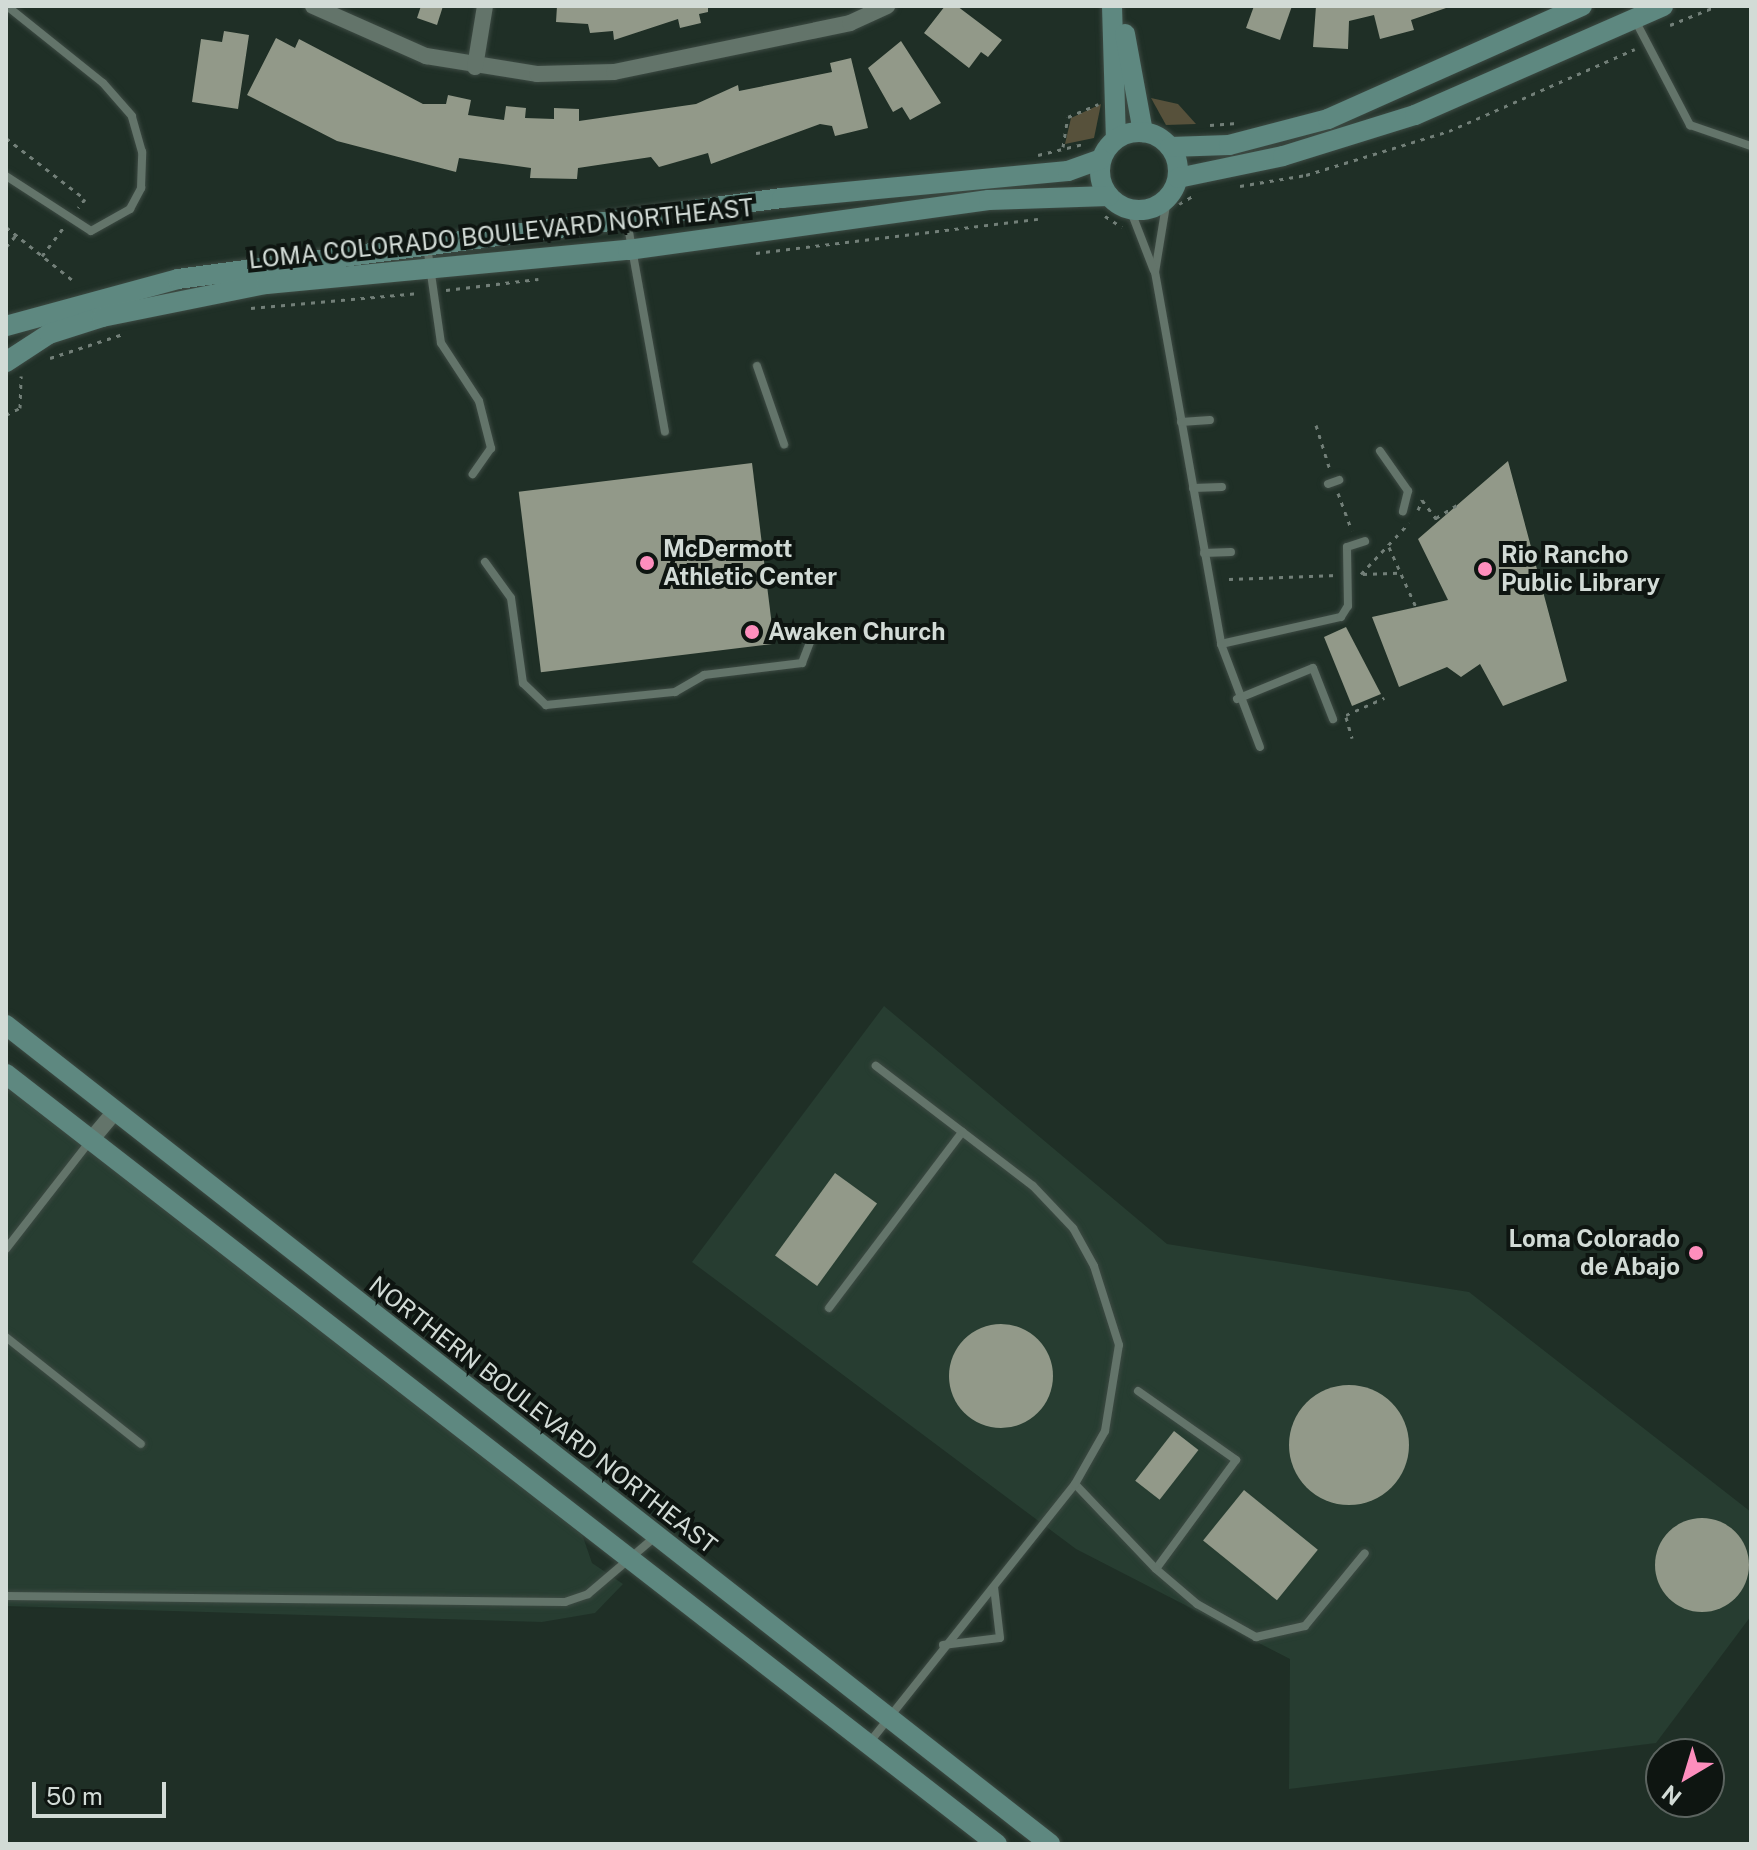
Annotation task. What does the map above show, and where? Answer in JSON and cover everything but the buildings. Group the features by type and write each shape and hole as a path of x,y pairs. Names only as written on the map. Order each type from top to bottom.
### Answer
{"street":[{"path":"313,6 426,56 475,67 614,72 850,23 887,6"},
{"path":"475,67 485,6"},
{"path":"1112,6 1124,29 1143,132"},
{"path":"1112,6 1116,139"},
{"path":"1170,147 1178,178 1167,199 1130,209 1105,206 1096,151 1116,139 1143,132 1170,147 1229,145 1328,119 1582,6"},
{"path":"1178,178 1283,156 1415,115 1663,6"},
{"name":"LOMA COLORADO BOULEVARD NORTHEAST","path":"6,326 178,279 626,220 1068,171 1096,151"},
{"name":"LOMA COLORADO BOULEVARD NORTHEAST","path":"16,366 49,334 102,317 266,284 431,282 628,250 989,200 1105,206"},
{"name":"NORTHERN BOULEVARD NORTHEAST","path":"6,1025 1050,1844"},
{"path":"6,1074 997,1844"},
{"path":"91,1140 115,1111"}],"lane":[{"path":"6,176 91,231 130,209 141,188 142,152 132,116 103,83 7,6"},
{"path":"1635,20 1690,125 1751,146"},
{"path":"1155,272 1167,199"},
{"path":"1130,209 1155,272 1221,644 1237,699 1260,747"},
{"path":"626,220 628,250 660,375 665,432"},
{"path":"427,245 441,343 479,401 491,448 473,474"},
{"path":"757,366 784,444"},
{"path":"1181,422 1210,420"},
{"path":"1380,451 1408,491 1403,511"},
{"path":"1328,484 1339,480"},
{"path":"1193,488 1222,487"},
{"path":"1221,644 1341,617 1348,606 1347,547 1365,541"},
{"path":"1204,553 1231,552"},
{"path":"485,562 511,598 523,683 546,705 675,692 704,675 802,663 810,642"},
{"path":"1237,699 1313,668 1333,719"},
{"path":"868,1743 943,1645 994,1587 1075,1484 1105,1431 1119,1345 1094,1266 1073,1228 1033,1186 876,1066"},
{"path":"829,1308 962,1132"},
{"path":"6,1249 91,1140"},
{"path":"6,1337 141,1444"},
{"path":"1138,1391 1236,1460 1156,1569"},
{"path":"1075,1484 1156,1569 1197,1604 1256,1637 1305,1626 1365,1553"},
{"path":"6,1596 565,1602 582,1598 656,1536"},
{"path":"943,1645 1000,1638 994,1587"}],"path":[{"path":"1103,90 1103,112"},
{"path":"1063,147 1068,117 1104,103"},
{"path":"1200,127 1230,121"},
{"path":"1038,152 1063,147 1096,151"},
{"path":"1105,206 1125,232"},
{"path":"748,254 1045,218"},
{"path":"6,227 75,282"},
{"path":"6,247 16,235"},
{"path":"243,308 431,282 540,279"},
{"path":"38,362 128,332"},
{"path":"6,415 20,408 16,366"},
{"path":"1316,425 1330,470"},
{"path":"1337,490 1353,533"},
{"path":"1361,574 1367,564 1389,547 1422,500 1437,520 1460,503"},
{"path":"1389,547 1416,607"},
{"path":"1361,552 1367,564"},
{"path":"1355,574 1400,573"},
{"path":"1229,579 1340,575"},
{"path":"1346,715 1384,698"}],"shaded area":[{"path":"1151,98 1178,104 1196,124 1166,125"},
{"path":"1101,104 1094,138 1065,144 1071,118"},
{"path":"884,1006 1167,1244 1469,1292 1751,1512 1751,1616 1660,1738 1645,1738 1645,1744 1289,1789 1290,1659 1076,1549 692,1262"},
{"path":"6,1085 582,1534 592,1563 623,1584 595,1613 542,1622 6,1606"}],"place":[{"name":"McDermott Athletic Center","path":"647,563"},
{"name":"Rio Rancho Public Library","path":"1485,569"},
{"name":"Awaken Church","path":"752,632"},
{"name":"Loma Colorado de Abajo","path":"1696,1253"}]}
